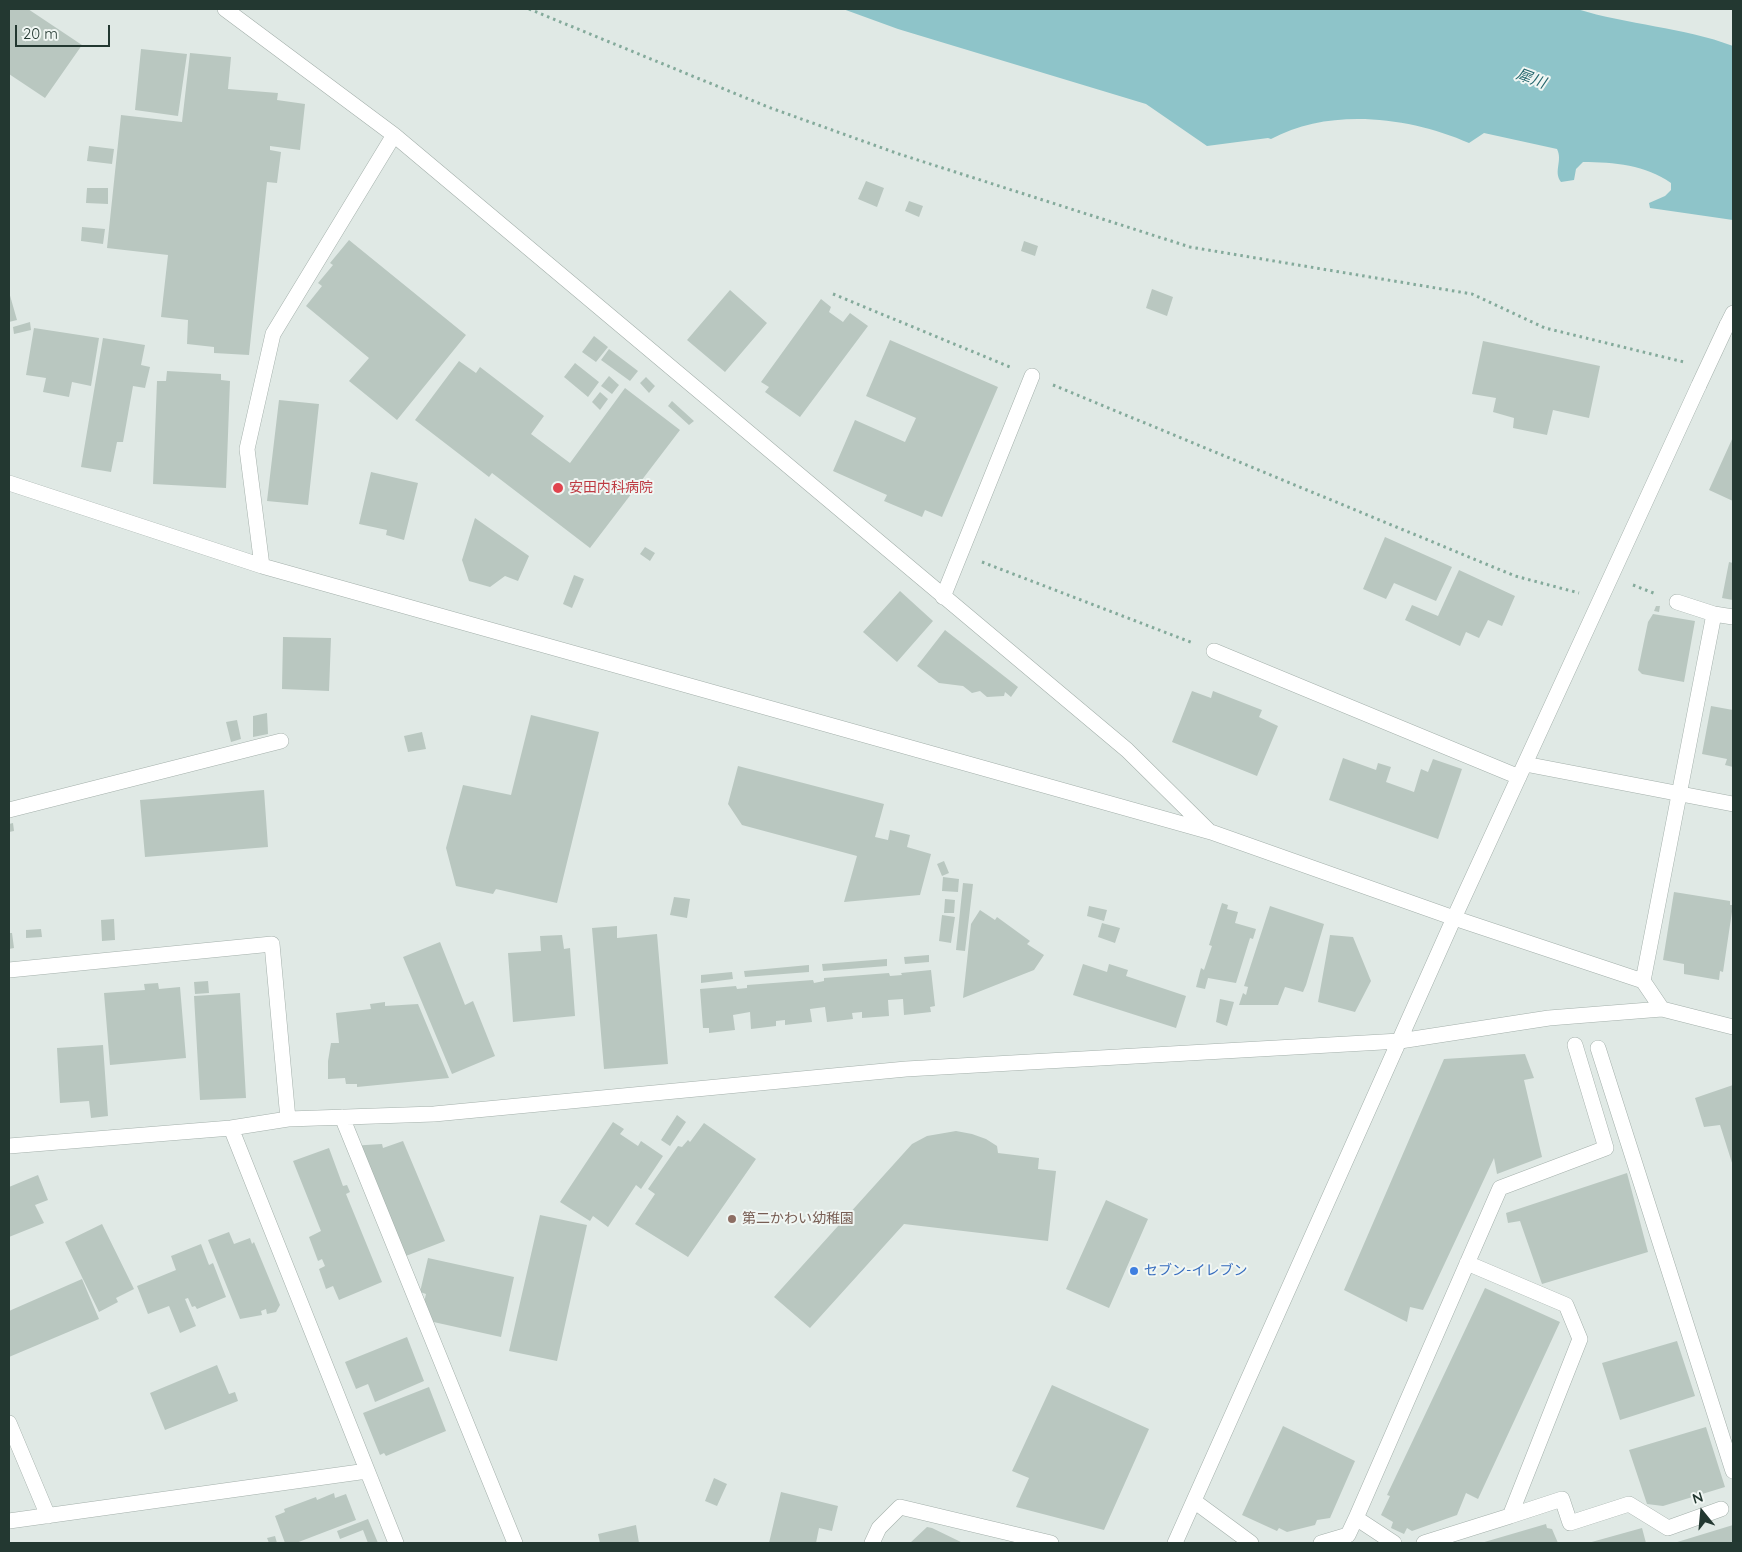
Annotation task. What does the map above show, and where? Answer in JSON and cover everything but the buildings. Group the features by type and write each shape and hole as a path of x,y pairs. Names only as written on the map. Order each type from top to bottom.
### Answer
{"street":[{"path":"224,9 394,135 1127,750 1210,832"},
{"path":"262,566 247,449 273,334 394,135"},
{"path":"1175,1543 1454,918 1733,313"},
{"path":"943,597 1032,376"},
{"path":"9,483 262,566 1210,832 1454,918 1643,981 1662,1009"},
{"path":"1677,602 1714,614 1733,617"},
{"path":"1643,981 1714,614"},
{"path":"1214,651 1522,770 1733,804"},
{"path":"9,810 281,740"},
{"path":"9,970 272,944 288,1119"},
{"path":"9,1146 231,1128 288,1119 434,1114 906,1069 1400,1041 1549,1018 1662,1009 1733,1027"},
{"path":"1321,1543 1348,1535 1500,1188 1606,1148 1575,1045"},
{"path":"1598,1048 1733,1472"},
{"path":"342,1117 515,1543"},
{"path":"231,1128 396,1543"},
{"path":"1467,1263 1566,1305 1580,1339 1510,1516"},
{"path":"9,1423 48,1516"},
{"path":"9,1521 367,1471"},
{"path":"1424,1543 1562,1499 1570,1523 1629,1504 1668,1528 1721,1509"},
{"path":"1194,1501 1251,1543"},
{"path":"872,1543 879,1528 900,1507 1051,1543"},
{"path":"1356,1518 1394,1543"}],"path":[{"path":"529,9 796,117 899,154 1190,247 1472,294 1545,328 1686,363"},
{"path":"833,294 1515,576 1601,599"},
{"path":"961,554 1214,651"},
{"path":"1611,577 1677,602"}],"water":[{"name":"犀川","path":"843,9 1577,9 1616,19 1695,34 1733,46 1733,220 1650,208 1649,203 1665,196 1671,190 1671,183 1640,168 1583,162 1576,169 1574,180 1561,182 1558,174 1559,153 1557,149 1484,133 1469,143 1446,134 1396,122 1344,119 1319,122 1294,129 1271,139 1207,146 1146,104 898,29"}],"place":[{"name":"安田内科病院","path":"558,488"},
{"name":"第二かわい幼稚園","path":"732,1219"},
{"name":"セブン-イレブン","path":"1134,1271"}]}
